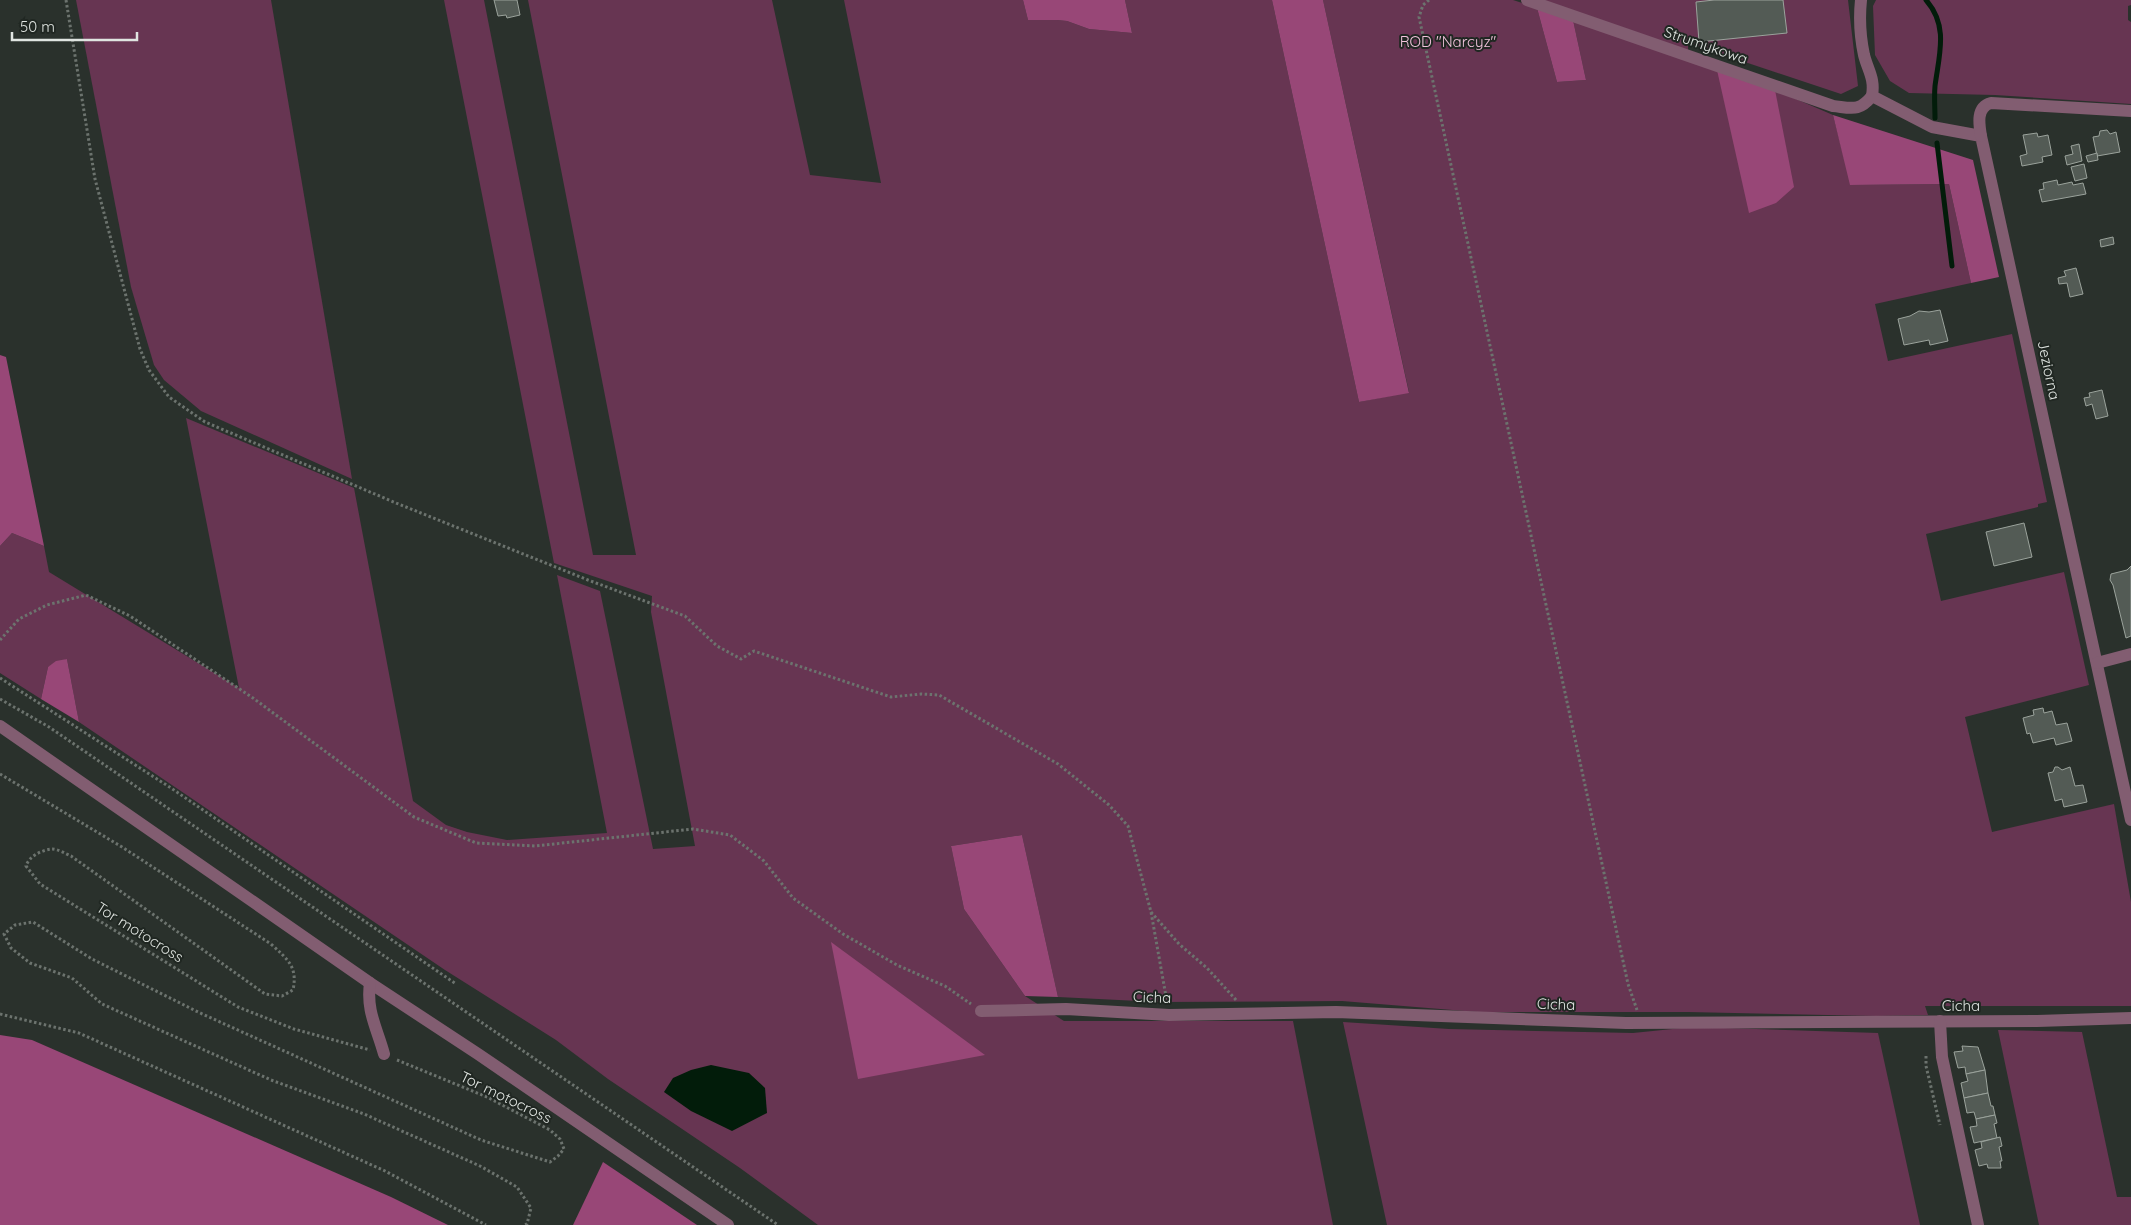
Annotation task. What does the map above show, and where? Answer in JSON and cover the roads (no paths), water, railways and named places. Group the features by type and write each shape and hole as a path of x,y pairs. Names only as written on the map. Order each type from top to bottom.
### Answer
{"street":[{"name":"Strumykowa","path":"1527,0 1833,106 1853,108 1864,106 1872,96"},
{"path":"1861,0 1858,21 1865,56 1874,83 1872,96 1932,127 1981,136"},
{"name":"Jeziorna","path":"2131,111 1991,103 1982,108 1979,117 1981,136 2097,663 2126,778 2131,820"},
{"path":"2097,663 2131,654"},
{"path":"0,726 370,983 478,1054 728,1225"},
{"path":"370,983 368,998 370,1012 384,1054"},
{"name":"Cicha","path":"981,1011 1066,1009 1169,1015 1336,1012 1626,1022 2131,1018"},
{"path":"1940,1021 1942,1057 1978,1225"}],"waterway":[{"path":"1926,0 1938,20 1941,41 1935,90 1935,118"},
{"path":"1937,143 1952,266"}],"park label":[{"name":"ROD \"Narcyz\"","path":"1448,41"}]}
